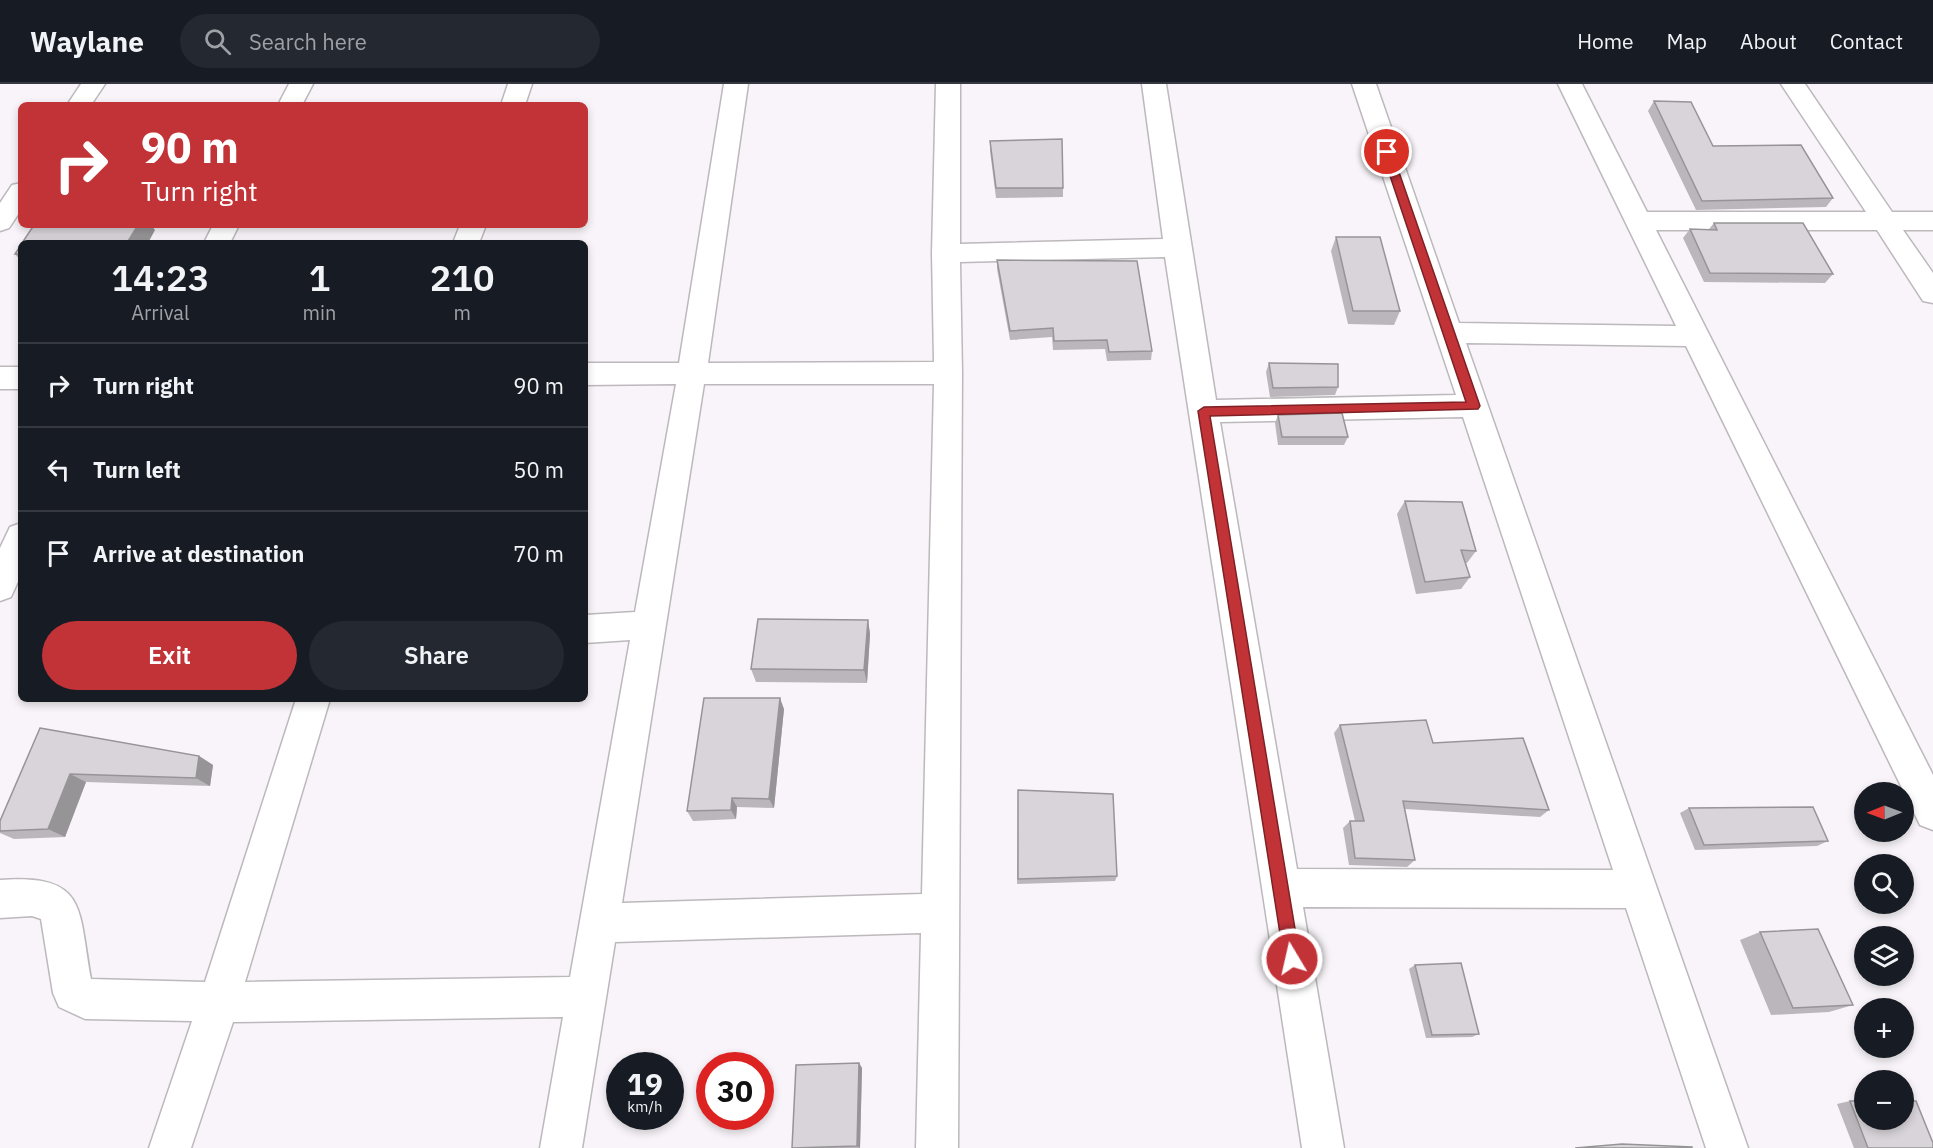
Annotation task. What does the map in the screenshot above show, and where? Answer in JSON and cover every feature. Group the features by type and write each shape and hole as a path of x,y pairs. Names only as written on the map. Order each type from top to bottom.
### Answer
{"street":[{"path":"81,102 93,84"},
{"path":"292,102 301,84"},
{"path":"514,102 520,84"},
{"path":"561,1148 692,372 736,84"},
{"path":"937,1148 948,374 945,253 948,220 948,84"},
{"path":"1154,84 1177,248 1323,1148"},
{"path":"1364,84 1727,1148"},
{"path":"1570,84 1933,813"},
{"path":"1793,84 1933,294"},
{"path":"0,220 18,195"},
{"path":"1639,221 1933,220"},
{"path":"945,253 1177,248"},
{"path":"1449,333 1696,336"},
{"path":"588,374 692,372 948,374"},
{"path":"0,378 18,378"},
{"path":"1204,411 1474,406"},
{"path":"0,587 18,543"},
{"path":"588,629 649,625"},
{"path":"170,1148 219,1002 312,702"},
{"path":"1281,888 1638,889"},
{"path":"0,898 43,898 53,902 59,910 73,993 86,999 219,1002 586,997"},
{"path":"598,923 939,913"}],"building":[{"path":"1654,101 1691,102 1713,146 1801,145 1833,198 1702,201"},
{"path":"1062,139 1063,188 996,188 990,141"},
{"path":"1714,223 1803,223 1833,274 1710,273 1690,229 1717,230"},
{"path":"32,228 136,228 129,240 24,240"},
{"path":"1336,237 1380,237 1400,311 1353,311"},
{"path":"997,260 1137,261 1152,351 1109,352 1107,340 1054,341 1053,328 1010,331"},
{"path":"1269,363 1338,364 1338,387 1273,388"},
{"path":"1342,413 1348,437 1282,437 1278,415"},
{"path":"1405,501 1462,502 1476,551 1461,550 1470,577 1425,582"},
{"path":"758,619 868,620 864,670 751,669"},
{"path":"704,698 780,698 769,799 732,798 731,810 687,811"},
{"path":"1426,720 1433,743 1523,738 1549,810 1403,801 1415,860 1355,858 1350,821 1364,821 1340,725"},
{"path":"40,728 199,756 196,778 70,774 48,829 0,831 0,821"},
{"path":"1018,790 1113,794 1117,876 1018,879"},
{"path":"1813,807 1828,841 1704,845 1689,808"},
{"path":"1818,929 1853,1005 1793,1008 1760,932"},
{"path":"1461,963 1479,1034 1432,1035 1415,965"},
{"path":"859,1063 857,1146 792,1148 796,1065"},
{"path":"1914,1101 1916,1101 1933,1148 1868,1148 1861,1130 1914,1130"},
{"path":"1622,1144 1692,1147 1692,1148 1575,1148"}],"route":[{"path":"1292,959 1204,411 1474,406 1387,152"}]}
